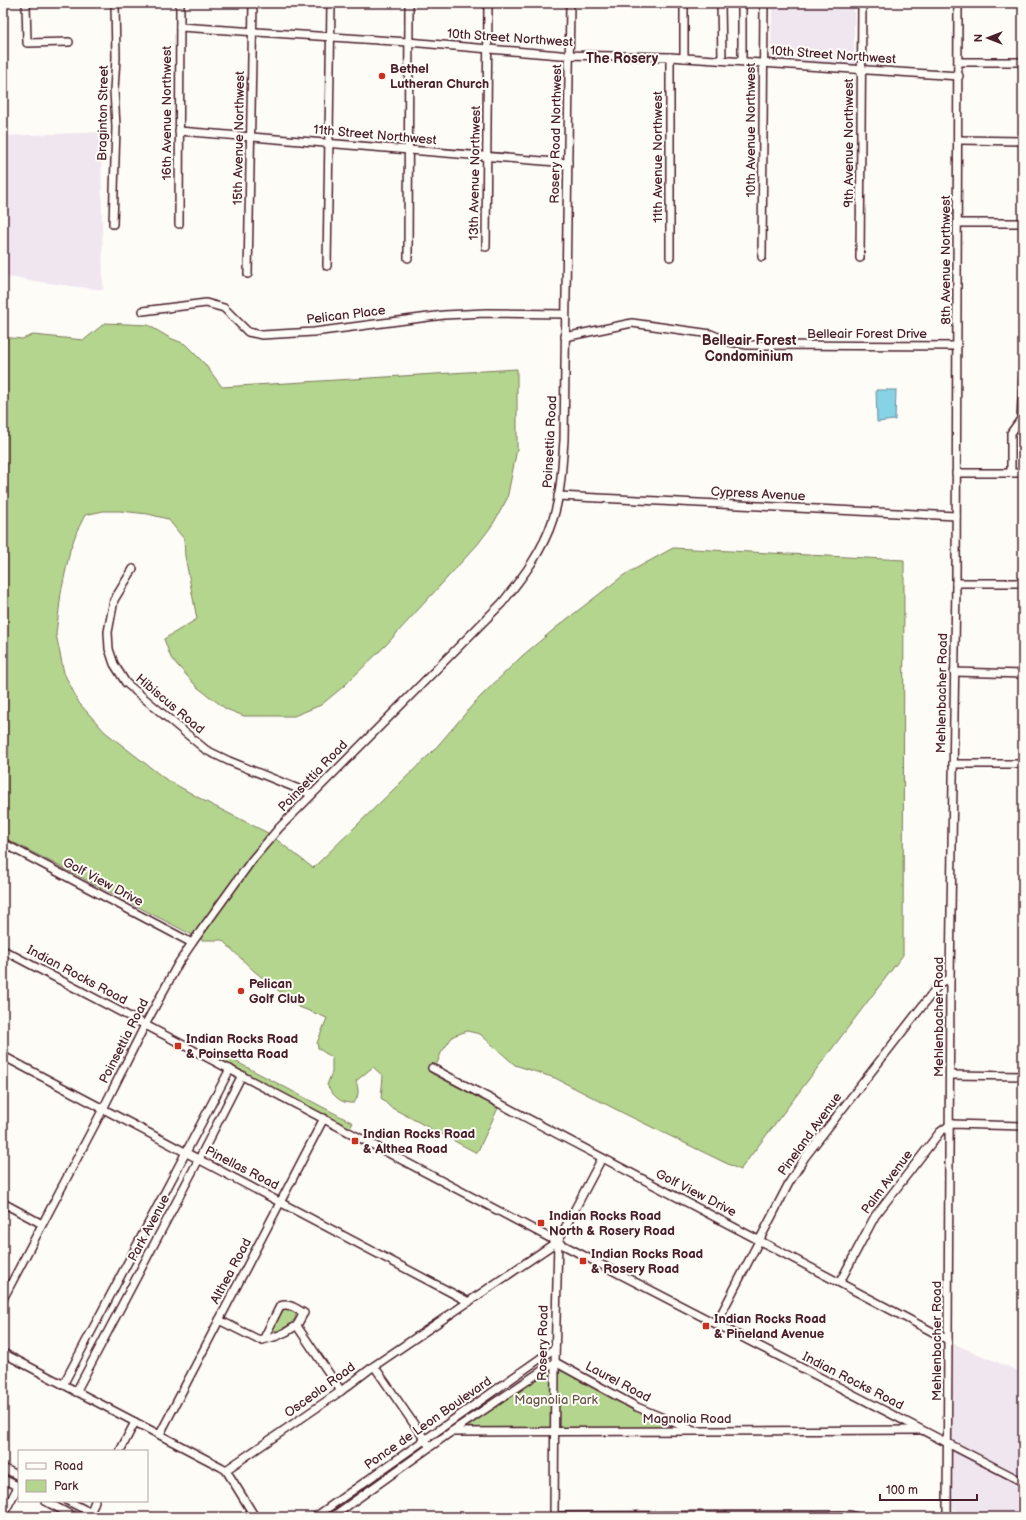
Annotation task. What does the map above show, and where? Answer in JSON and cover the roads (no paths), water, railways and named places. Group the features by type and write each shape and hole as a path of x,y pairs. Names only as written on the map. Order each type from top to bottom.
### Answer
{"street":[{"path":"26,3 26,43 69,42"},
{"name":"Braginton Street","path":"113,224 116,127 114,90 116,58 115,3"},
{"name":"16th Avenue Northwest","path":"179,224 180,3"},
{"name":"15th Avenue Northwest","path":"248,274 253,3"},
{"path":"327,266 331,3"},
{"path":"408,258 409,3"},
{"name":"13th Avenue Northwest","path":"486,247 488,3"},
{"name":"Rosery Road Northwest","path":"567,265 570,3"},
{"path":"684,3 684,58"},
{"path":"721,3 722,60"},
{"path":"742,3 742,61"},
{"name":"10th Avenue Northwest","path":"762,257 764,3"},
{"name":"9th Avenue Northwest","path":"860,258 862,3"},
{"name":"8th Avenue Northwest","path":"956,516 959,76 958,3"},
{"name":"10th Street Northwest","path":"180,27 408,42 569,56 670,57 959,76"},
{"name":"11th Avenue Northwest","path":"670,57 670,257"},
{"path":"959,62 1023,62"},
{"name":"11th Street Northwest","path":"179,131 568,163"},
{"path":"958,140 1023,141"},
{"path":"958,223 1023,223"},
{"name":"Poinsettia Road","path":"3,1299 103,1109 145,1025 178,964 192,943 252,860 279,828 311,794 502,603 522,577 545,539 553,520 558,496 564,440 567,265"},
{"name":"Pelican Place","path":"143,311 206,303 224,308 248,332 262,335 314,332 444,315 486,313 565,314"},
{"name":"Belleair Forest Drive","path":"565,337 632,323 711,334 730,342 747,345 957,346"},
{"path":"1011,473 1011,433 1021,419 1023,379"},
{"path":"956,473 1023,473"},
{"name":"Cypress Avenue","path":"558,496 956,516"},
{"name":"Mehlenbacher Road","path":"947,1517 951,1075 950,979 956,516"},
{"name":"Hibiscus Road","path":"133,569 114,600 108,632 109,649 114,664 126,682 206,750 229,761 311,794"},
{"path":"956,583 1023,584"},
{"path":"954,672 1023,674"},
{"path":"953,764 1023,764"},
{"name":"Golf View Drive","path":"3,843 192,943"},
{"name":"Indian Rocks Road","path":"3,950 558,1242 1023,1482"},
{"name":"Pineland Avenue","path":"716,1324 789,1183 805,1157 941,982 950,979"},
{"name":"Pinellas Road","path":"3,1056 469,1302"},
{"name":"Golf View Drive","path":"432,1068 948,1340"},
{"name":"Park Avenue","path":"63,1385 230,1069"},
{"name":"Park Avenue","path":"76,1392 199,1160 242,1075"},
{"path":"951,1075 1023,1076"},
{"name":"Althea Road","path":"160,1434 324,1118"},
{"path":"950,1124 1023,1126"},
{"name":"Palm Avenue","path":"840,1282 875,1216 940,1132 950,1124"},
{"name":"Osceola Road","path":"226,1470 341,1391 374,1366 558,1242 602,1158"},
{"path":"3,1202 42,1224"},
{"name":"Rosery Road","path":"554,1517 555,1348 558,1242"},
{"path":"219,1320 263,1340 272,1338 297,1326 304,1313 290,1305 285,1304 280,1306 263,1340"},
{"path":"297,1326 341,1391"},
{"name":"Ponce de Leon Boulevard","path":"315,1517 555,1348"},
{"path":"4,1355 160,1434 226,1470 255,1517"},
{"name":"Ponce de Leon Boulevard","path":"332,1517 451,1432 555,1362"},
{"name":"Laurel Road","path":"555,1362 637,1407 694,1431"},
{"path":"374,1366 430,1448"},
{"path":"121,1450 135,1422"},
{"name":"Magnolia Road","path":"451,1432 922,1430"},
{"path":"3,1468 18,1476"},
{"path":"3,1479 18,1486"},
{"path":"3,1515 18,1488"},
{"path":"47,1502 75,1517"},
{"path":"70,1502 89,1515 99,1517"},
{"path":"89,1515 95,1502"},
{"path":"554,1517 850,1515 857,1517"}],"water":[{"path":"876,390 896,390 895,420 877,422"}],"place":[{"name":"Bethel Lutheran Church","path":"382,76"},
{"name":"Pelican Golf Club","path":"241,991"},
{"name":"Indian Rocks Road & Poinsetta Road","path":"178,1046"},
{"name":"Indian Rocks Road & Althea Road","path":"355,1141"},
{"name":"Indian Rocks Road North & Rosery Road","path":"541,1223"},
{"name":"Indian Rocks Road & Rosery Road","path":"583,1261"},
{"name":"Indian Rocks Road & Pineland Avenue","path":"706,1326"}],"district":[{"name":"The Rosery","path":"622,58"},
{"name":"Belleair Forest Condominium","path":"749,348"}],"park label":[{"name":"Magnolia Park","path":"556,1400"}]}
